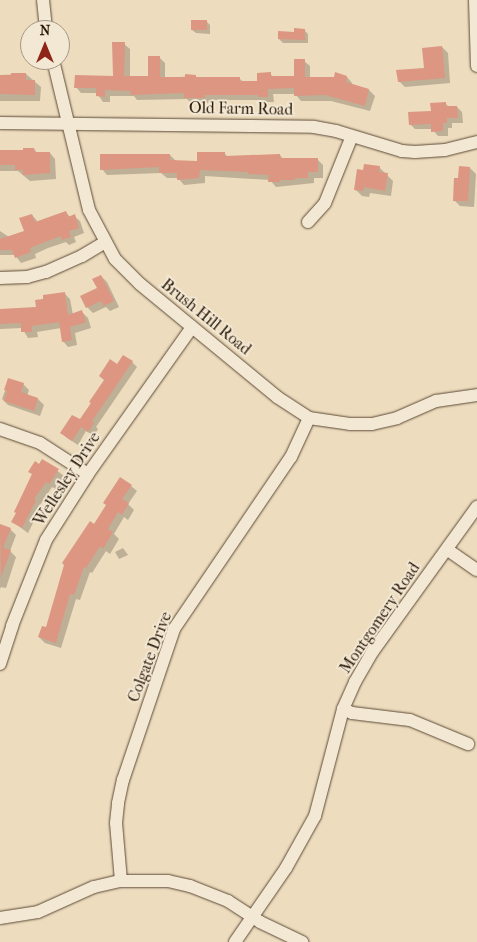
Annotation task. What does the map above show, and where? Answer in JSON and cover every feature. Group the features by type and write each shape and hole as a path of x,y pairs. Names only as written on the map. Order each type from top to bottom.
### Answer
{"street":[{"path":"43,0 45,20"},
{"path":"475,0 477,66"},
{"name":"Brush Hill Road","path":"55,70 89,210 104,243 124,270 289,406 309,418 330,423 372,424 397,418 436,400 477,395"},
{"name":"Old Farm Road","path":"0,122 290,125 325,128 388,148 415,152 445,150 477,142"},
{"path":"308,222 325,203 352,136"},
{"path":"0,278 27,277 46,272 82,256 104,243"},
{"name":"Wellesley Drive","path":"0,664 6,624 46,540 88,474 192,327"},
{"name":"Colgate Drive","path":"121,881 116,823 118,803 123,780 174,629 291,457 309,418"},
{"path":"0,429 40,443 88,474"},
{"name":"Montgomery Road","path":"235,942 286,868 315,816 343,710 355,682 373,651 477,508"},
{"path":"448,550 477,570"},
{"path":"343,710 352,713 410,720 468,744"},
{"path":"0,918 38,912 94,887 121,881 168,881 190,886 228,901 302,942"}],"building":[{"path":"191,20 207,20 207,30 191,30"},
{"path":"294,28 305,29 305,40 278,39 278,31 294,32"},
{"path":"112,42 125,42 124,76 148,76 148,56 160,56 160,77 185,77 185,74 196,75 196,77 240,77 240,81 257,81 257,73 271,72 271,76 294,76 294,59 305,59 305,77 334,77 335,72 347,76 346,82 369,89 365,106 325,95 294,96 294,88 268,89 268,97 258,97 258,95 205,95 205,98 184,98 184,93 130,95 131,91 105,90 105,97 96,96 96,88 74,88 75,75 113,76"},
{"path":"442,46 445,78 398,82 396,70 424,68 422,48"},
{"path":"11,73 26,73 26,80 35,80 35,95 0,94 0,75 11,75"},
{"path":"446,102 446,106 457,106 458,118 447,118 447,123 443,123 443,131 431,132 431,124 409,125 408,112 431,111 430,103"},
{"path":"23,148 34,148 35,152 50,152 50,173 23,175 23,170 15,170 15,165 0,165 0,150 23,150"},
{"path":"197,152 225,152 225,156 280,154 280,158 318,158 318,172 308,172 308,178 268,182 269,175 248,174 248,172 200,170 199,178 177,180 177,173 159,173 159,167 100,170 100,154 170,154 170,160 197,161"},
{"path":"364,164 380,166 379,172 388,173 385,191 364,187 363,191 354,190 357,169 363,170"},
{"path":"459,166 470,167 468,201 453,201 454,178 458,178"},
{"path":"66,211 68,217 75,214 79,228 69,231 71,237 62,240 61,236 42,243 30,248 31,252 15,258 12,250 0,250 0,239 24,231 19,218 32,214 35,222"},
{"path":"101,275 114,301 104,306 101,301 86,308 80,296 97,288 92,279"},
{"path":"65,292 68,315 82,310 86,322 70,327 72,340 62,342 59,322 32,326 32,332 21,332 21,323 0,324 0,309 36,307 35,300 43,299 43,295"},
{"path":"123,355 133,361 92,421 94,423 88,432 81,427 72,441 60,433 72,415 80,419 91,403 89,402 104,380 99,376 110,359 117,364"},
{"path":"8,378 24,383 21,392 38,398 34,411 4,401 7,391 4,390"},
{"path":"42,459 59,469 49,484 46,482 34,499 36,500 22,528 11,522 32,474 28,472 35,461 39,464"},
{"path":"120,477 132,485 122,499 129,503 122,515 118,512 108,529 113,532 103,549 100,546 86,568 84,567 74,595 70,594 56,643 38,637 42,626 46,627 64,565 62,563 90,521 94,524 106,505 103,503"},
{"path":"0,524 11,528 3,548 11,550 1,577"}]}
